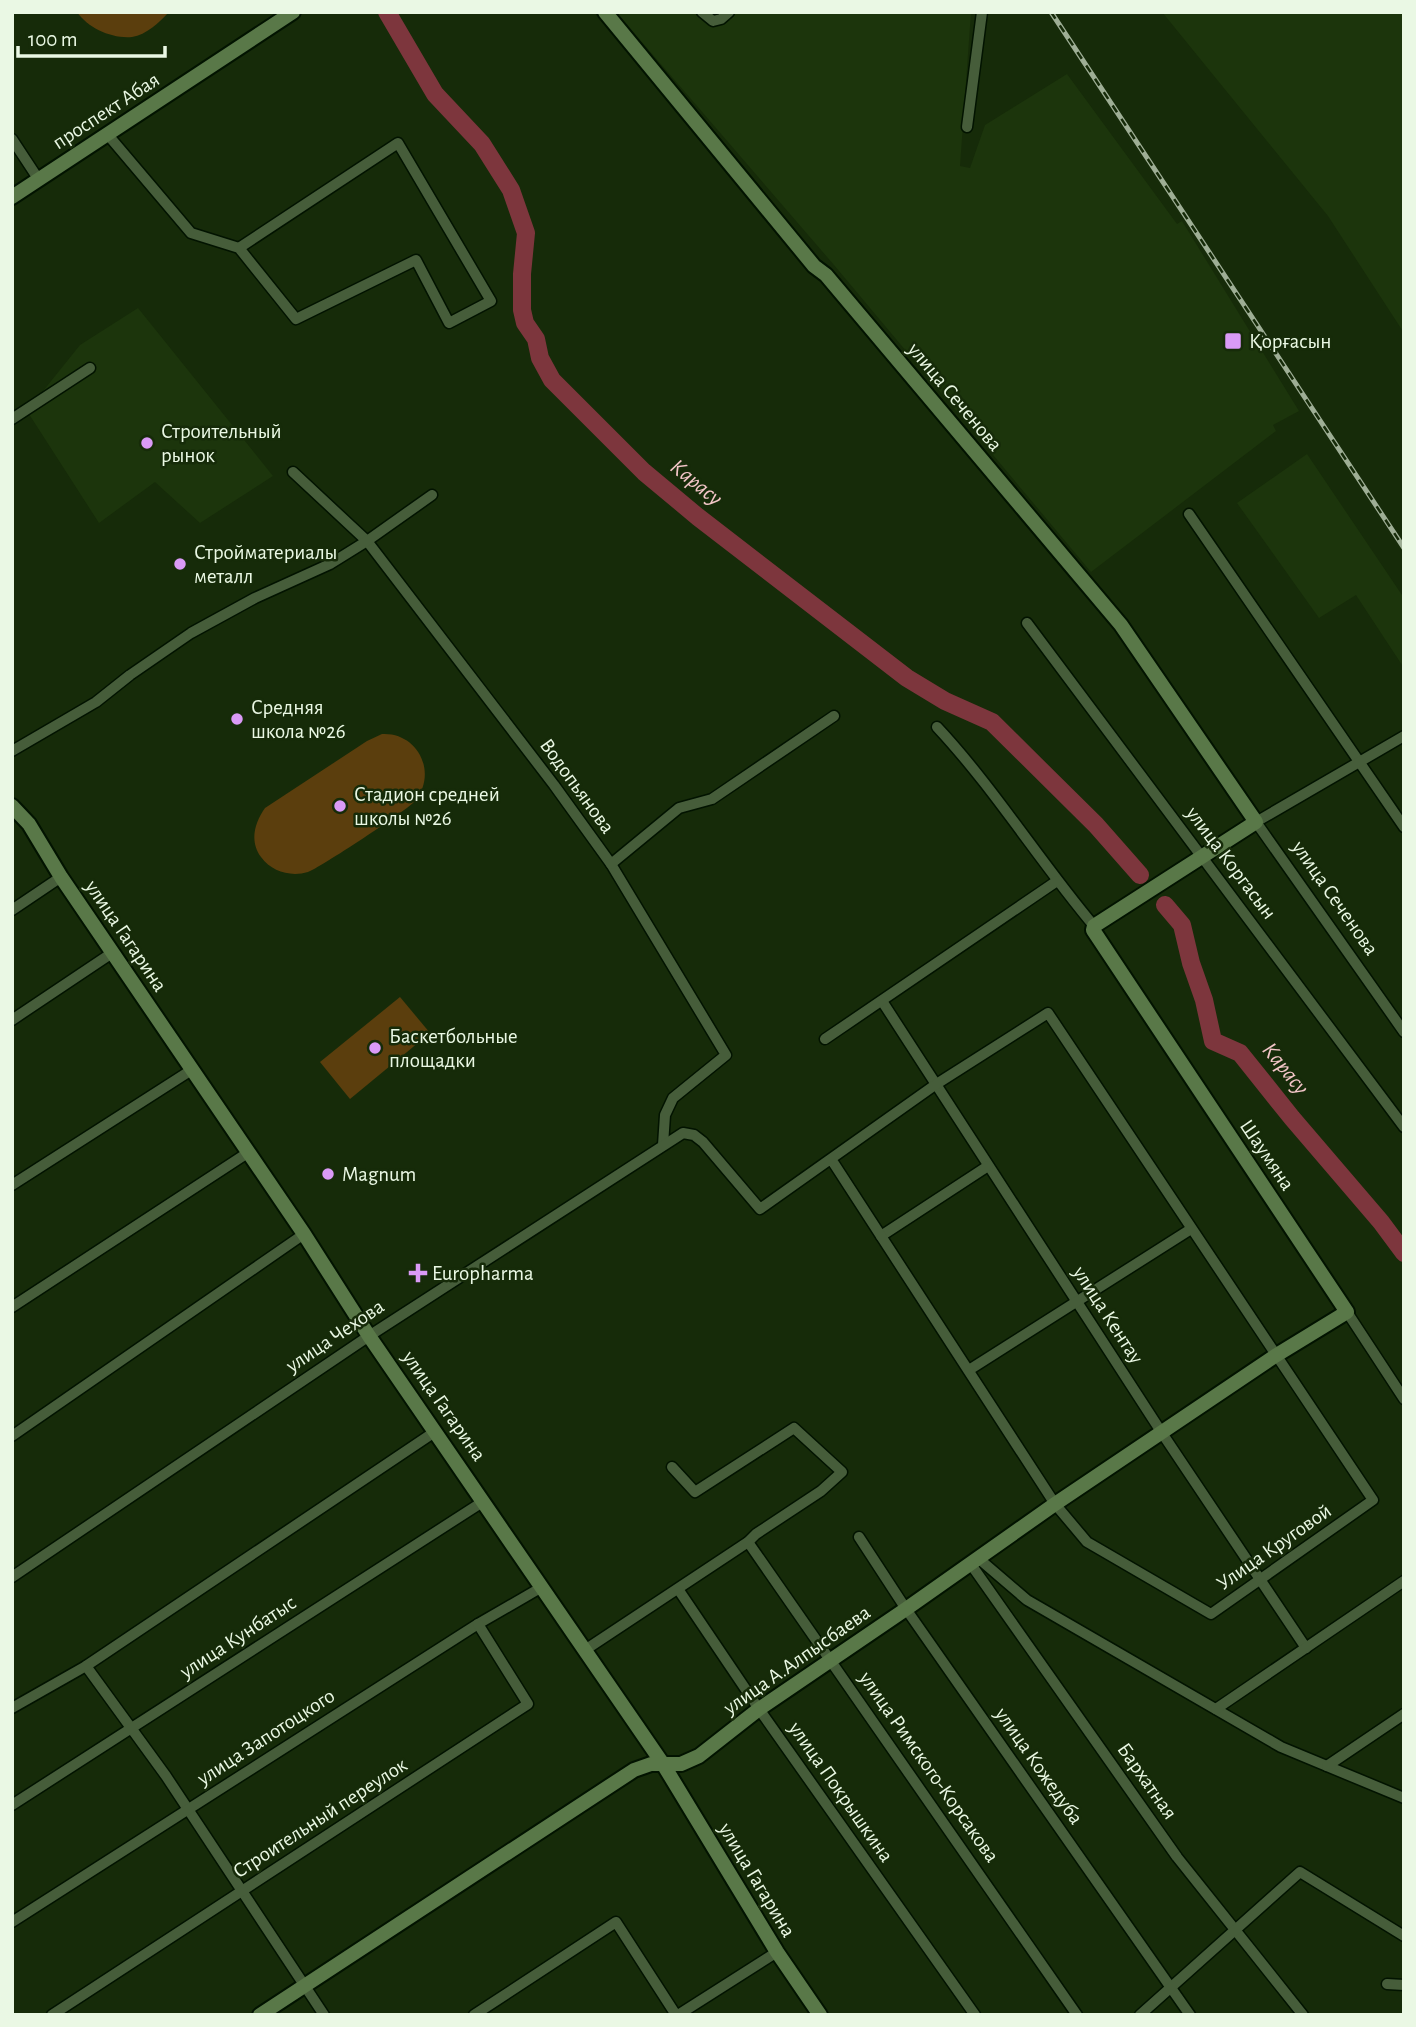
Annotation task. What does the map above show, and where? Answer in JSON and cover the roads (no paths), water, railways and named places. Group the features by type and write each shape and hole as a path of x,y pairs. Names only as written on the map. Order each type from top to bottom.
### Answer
{"street":[{"name":"проспект Абая","path":"12,198 293,12"},
{"name":"улица Сеченова","path":"605,12 814,266 826,275 1121,625 1404,1032"},
{"path":"702,12 713,21 721,19 729,12"},
{"path":"967,127 982,12"},
{"path":"108,135 191,233 239,248 296,319 416,260 449,323 491,301 398,143 239,248"},
{"path":"12,139 39,180"},
{"path":"12,419 90,368"},
{"name":"Водопьянова","path":"293,472 368,541 554,785 611,864 726,1055 673,1098 665,1115 663,1145"},
{"path":"12,751 96,702 191,633 255,598 330,564 368,541 432,495"},
{"path":"1189,514 1404,827"},
{"name":"улица Коргасын","path":"1027,623 1404,1127"},
{"path":"611,864 679,808 712,799 834,716"},
{"name":"Шаумяна","path":"937,727 957,748 1095,931 1404,1399"},
{"path":"1095,931 1202,856 1404,736"},
{"name":"улица Гагарина","path":"12,806 29,824 61,877 249,1152 369,1336 663,1764 777,1952 820,2015"},
{"name":"улица Гагарина","path":"12,813 29,824"},
{"path":"12,910 61,877"},
{"path":"825,1039 1057,881"},
{"path":"12,1020 113,953"},
{"name":"улица Кентау","path":"882,1001 1162,1433 1306,1648"},
{"name":"Улица Круговой","path":"831,1159 1055,1504 1087,1542 1211,1614 1373,1500 1048,1013 935,1085"},
{"path":"12,1185 193,1069"},
{"path":"831,1159 935,1085"},
{"name":"улица Чехова","path":"12,1577 369,1336 682,1133 694,1135 704,1142 760,1209 831,1159"},
{"path":"12,1307 249,1152"},
{"path":"881,1236 988,1166"},
{"path":"969,1370 1191,1229"},
{"path":"12,1436 304,1234"},
{"name":"улица А.Алпысбаева","path":"260,2015 634,1770 651,1764 681,1764 699,1756 759,1709 1055,1504 1276,1356 1347,1312"},
{"path":"585,1650 748,1542 821,1491 842,1472 794,1428 695,1492 672,1467"},
{"path":"12,1708 86,1666 436,1431"},
{"name":"улица Кунбатыс","path":"12,1805 484,1501"},
{"name":"улица Кожедуба","path":"859,1537 906,1609 1190,2015"},
{"name":"улица Римского-Корсакова","path":"748,1542 1077,2015"},
{"path":"974,1560 1027,1600 1282,1746 1404,1798"},
{"name":"Бархатная","path":"974,1560 1177,1857 1303,2015"},
{"path":"1216,1709 1404,1581"},
{"name":"улица Запотоцкого","path":"12,1922 478,1624 542,1587"},
{"name":"улица Покрышкина","path":"678,1589 759,1709 975,2015"},
{"name":"Строительный переулок","path":"52,2015 528,1703 478,1624"},
{"path":"86,1666 188,1811 324,2015"},
{"path":"1327,1766 1404,1714"},
{"path":"1140,2015 1300,1872 1404,1936"},
{"path":"474,2015 617,1922 677,2015 777,1952"},
{"path":"1387,1984 1404,1985"}],"waterway":[{"name":"Карасу","path":"387,12 435,94 482,144 511,190 526,233 522,310 525,323 536,339 540,358 552,380 644,472 698,517 907,678 945,701 992,722 1096,825 1140,875"},
{"name":"Карасу","path":"1165,905 1182,925 1213,1041 1240,1053 1404,1253"}],"railway":[{"path":"1051,12 1404,548"}],"place":[{"name":"Қорғасын","path":"1233,341"},
{"name":"Строительный рынок","path":"147,443"},
{"name":"Стройматериалы металл","path":"180,564"},
{"name":"Средняя школа №26","path":"237,719"},
{"name":"Стадион средней школы №26","path":"340,806"},
{"name":"Баскетбольные площадки","path":"375,1048"},
{"name":"Magnum","path":"328,1174"},
{"name":"Europharma","path":"418,1273"}]}
